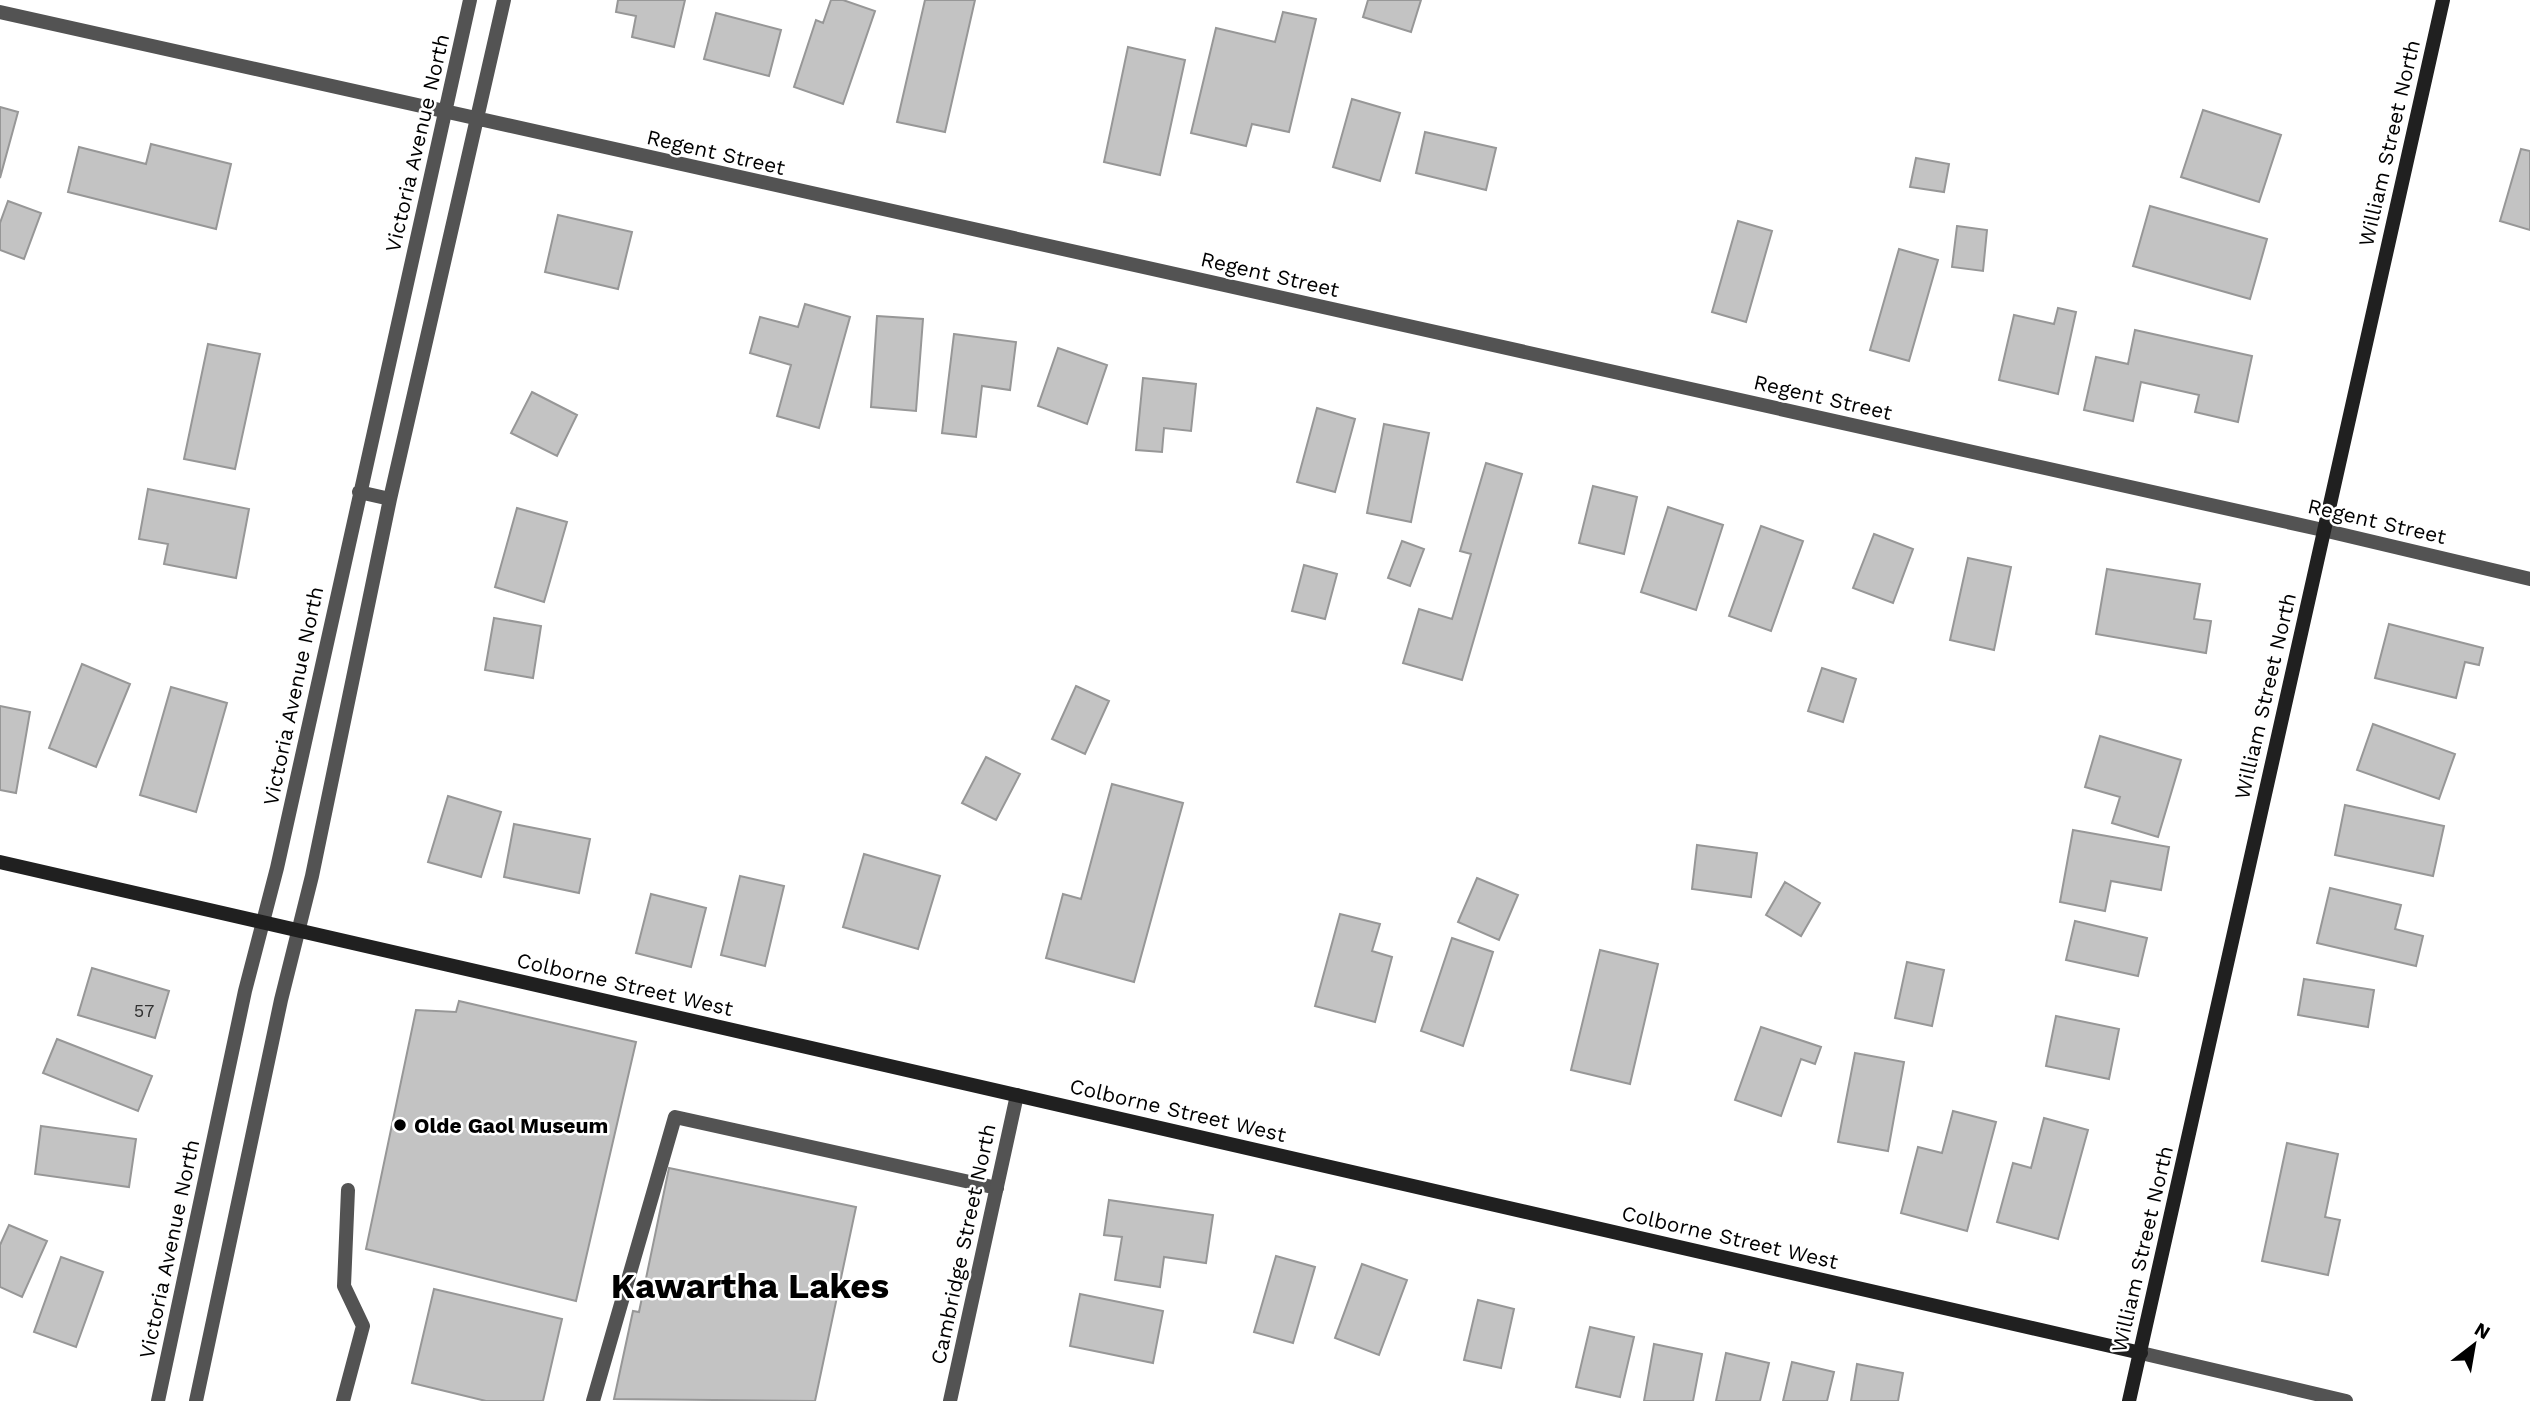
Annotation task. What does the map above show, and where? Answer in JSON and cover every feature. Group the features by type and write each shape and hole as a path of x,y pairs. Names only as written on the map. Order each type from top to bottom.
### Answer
{"main road":[{"name":"William Street North","path":"2129,1401 2443,0"},
{"name":"Colborne Street West","path":"0,862 2141,1353"}],"street":[{"name":"Victoria Avenue North","path":"158,1401 245,991 264,922 470,0"},
{"path":"196,1401 281,1000 300,932 390,499 504,0"},
{"name":"Regent Street","path":"0,12 446,114 2323,530 2530,579"},
{"path":"359,492 390,499"},
{"name":"Cambridge Street North","path":"950,1401 1017,1095"},
{"path":"593,1401 676,1117 996,1188"},
{"path":"343,1401 363,1326 344,1286 348,1190"},
{"name":"Colborne Street West","path":"2141,1353 2346,1401"}],"building":[{"path":"618,0 685,0 674,47 632,37 636,16 616,12"},
{"path":"831,0 843,0 875,11 843,104 794,87 816,20 823,23"},
{"path":"925,0 975,0 945,132 897,122"},
{"path":"1368,0 1421,0 1411,32 1363,17"},
{"path":"1283,12 1316,19 1289,132 1252,124 1246,146 1191,133 1216,28 1275,42"},
{"path":"716,13 781,30 769,76 704,59"},
{"path":"1128,47 1185,60 1160,175 1104,162"},
{"path":"1352,99 1400,113 1380,181 1333,167"},
{"path":"0,107 18,112 0,178"},
{"path":"2203,110 2281,135 2259,202 2181,177"},
{"path":"1425,132 1496,148 1486,190 1416,173"},
{"path":"151,144 231,164 216,229 68,192 79,147 146,164"},
{"path":"2521,149 2530,151 2530,230 2500,221"},
{"path":"1916,158 1949,164 1944,192 1910,187"},
{"path":"8,201 41,213 24,259 0,250 0,223"},
{"path":"2150,206 2267,239 2250,299 2133,266"},
{"path":"558,215 632,232 618,289 545,272"},
{"path":"1738,221 1772,231 1746,322 1712,312"},
{"path":"1957,226 1987,230 1983,271 1952,267"},
{"path":"1899,249 1938,260 1909,361 1870,350"},
{"path":"805,304 850,317 819,428 777,416 791,365 750,353 760,317 798,327"},
{"path":"2058,308 2076,312 2058,394 1999,380 2014,315 2054,324"},
{"path":"877,316 923,319 916,411 871,407"},
{"path":"2135,330 2252,356 2238,422 2195,412 2199,395 2141,382 2133,421 2084,410 2096,357 2128,364"},
{"path":"954,334 1016,342 1010,390 982,386 976,437 942,433"},
{"path":"208,344 260,354 235,469 184,459"},
{"path":"1058,348 1107,365 1087,424 1038,406"},
{"path":"1143,378 1196,384 1191,431 1164,428 1162,452 1136,450"},
{"path":"532,392 577,415 557,456 511,433"},
{"path":"1317,408 1355,419 1335,492 1297,482"},
{"path":"1384,424 1429,433 1411,522 1367,513"},
{"path":"1486,463 1522,474 1462,680 1403,663 1419,609 1452,619 1471,554 1460,551"},
{"path":"1593,486 1637,497 1624,554 1579,543"},
{"path":"148,489 249,509 236,578 164,564 168,544 139,539"},
{"path":"1668,507 1723,525 1696,610 1641,592"},
{"path":"517,508 567,522 544,602 495,587"},
{"path":"1761,526 1803,541 1771,631 1729,616"},
{"path":"1874,534 1913,549 1893,603 1853,588"},
{"path":"1402,541 1424,549 1410,586 1388,578"},
{"path":"1968,558 2011,567 1994,650 1950,640"},
{"path":"1304,565 1337,574 1325,619 1292,611"},
{"path":"2107,569 2200,584 2194,619 2211,621 2206,653 2096,634"},
{"path":"494,618 541,626 533,678 485,670"},
{"path":"2389,624 2483,648 2479,665 2465,662 2456,698 2375,678"},
{"path":"82,664 130,684 96,767 49,748"},
{"path":"1822,668 1856,679 1843,722 1808,711"},
{"path":"1076,686 1109,701 1085,754 1052,739"},
{"path":"171,687 227,703 196,812 140,795"},
{"path":"0,706 30,712 16,793 0,790"},
{"path":"2373,724 2455,754 2439,799 2357,770"},
{"path":"2100,736 2181,760 2158,837 2112,823 2120,797 2085,787"},
{"path":"986,757 1020,774 996,820 962,803"},
{"path":"1112,784 1183,803 1134,982 1046,958 1063,894 1081,899"},
{"path":"448,796 501,812 481,877 428,862"},
{"path":"2345,805 2444,826 2433,876 2335,855"},
{"path":"514,824 590,839 579,893 504,877"},
{"path":"2073,830 2169,847 2161,890 2111,881 2105,911 2060,902"},
{"path":"1697,845 1757,853 1751,897 1692,889"},
{"path":"864,854 940,876 918,949 843,927"},
{"path":"740,876 784,886 765,966 721,955"},
{"path":"1477,878 1518,895 1499,940 1458,922"},
{"path":"1785,882 1820,903 1801,936 1766,915"},
{"path":"2330,888 2401,905 2395,929 2423,936 2416,966 2317,943"},
{"path":"651,894 706,908 691,967 636,953"},
{"path":"1340,914 1380,924 1372,951 1392,957 1375,1022 1315,1006"},
{"path":"2075,921 2147,938 2138,976 2066,960"},
{"path":"1452,938 1493,952 1463,1046 1421,1031"},
{"path":"1600,950 1658,964 1630,1084 1571,1070"},
{"path":"1907,962 1944,970 1932,1026 1895,1018"},
{"path":"92,968 169,991 155,1038 78,1015"},
{"path":"2304,979 2374,990 2368,1027 2298,1015"},
{"path":"459,1001 636,1042 576,1301 366,1249 416,1010 456,1012"},
{"path":"2056,1016 2119,1029 2109,1079 2046,1066"},
{"path":"1761,1027 1821,1047 1815,1064 1801,1059 1781,1116 1735,1100"},
{"path":"57,1039 152,1076 138,1111 43,1073"},
{"path":"1855,1053 1904,1062 1888,1151 1838,1142"},
{"path":"1953,1111 1996,1122 1967,1231 1901,1213 1918,1147 1942,1153"},
{"path":"2044,1118 2088,1130 2058,1239 1997,1222 2013,1163 2031,1168"},
{"path":"41,1126 136,1139 129,1187 35,1174"},
{"path":"2287,1143 2338,1154 2325,1217 2340,1220 2328,1275 2262,1261"},
{"path":"669,1168 856,1207 815,1401 614,1399 633,1311 639,1312"},
{"path":"1109,1200 1213,1215 1206,1263 1164,1257 1160,1287 1115,1280 1122,1237 1104,1235"},
{"path":"9,1225 47,1241 22,1297 0,1287 0,1245"},
{"path":"1276,1256 1315,1267 1293,1343 1254,1332"},
{"path":"61,1257 103,1272 76,1347 34,1332"},
{"path":"1362,1264 1407,1280 1379,1355 1335,1338"},
{"path":"434,1289 562,1319 543,1401 486,1401 412,1383"},
{"path":"1080,1294 1163,1311 1153,1363 1070,1346"},
{"path":"1478,1300 1514,1309 1501,1368 1464,1360"},
{"path":"1590,1327 1634,1337 1620,1397 1576,1387"},
{"path":"1654,1344 1702,1354 1693,1401 1644,1401"},
{"path":"1726,1353 1769,1363 1760,1401 1716,1401"},
{"path":"1792,1362 1834,1372 1827,1401 1783,1401"},
{"path":"1857,1364 1903,1373 1898,1401 1851,1401"}],"place":[{"name":"Olde Gaol Museum","path":"400,1125"}],"district":[{"name":"Kawartha Lakes","path":"750,1286"}]}
